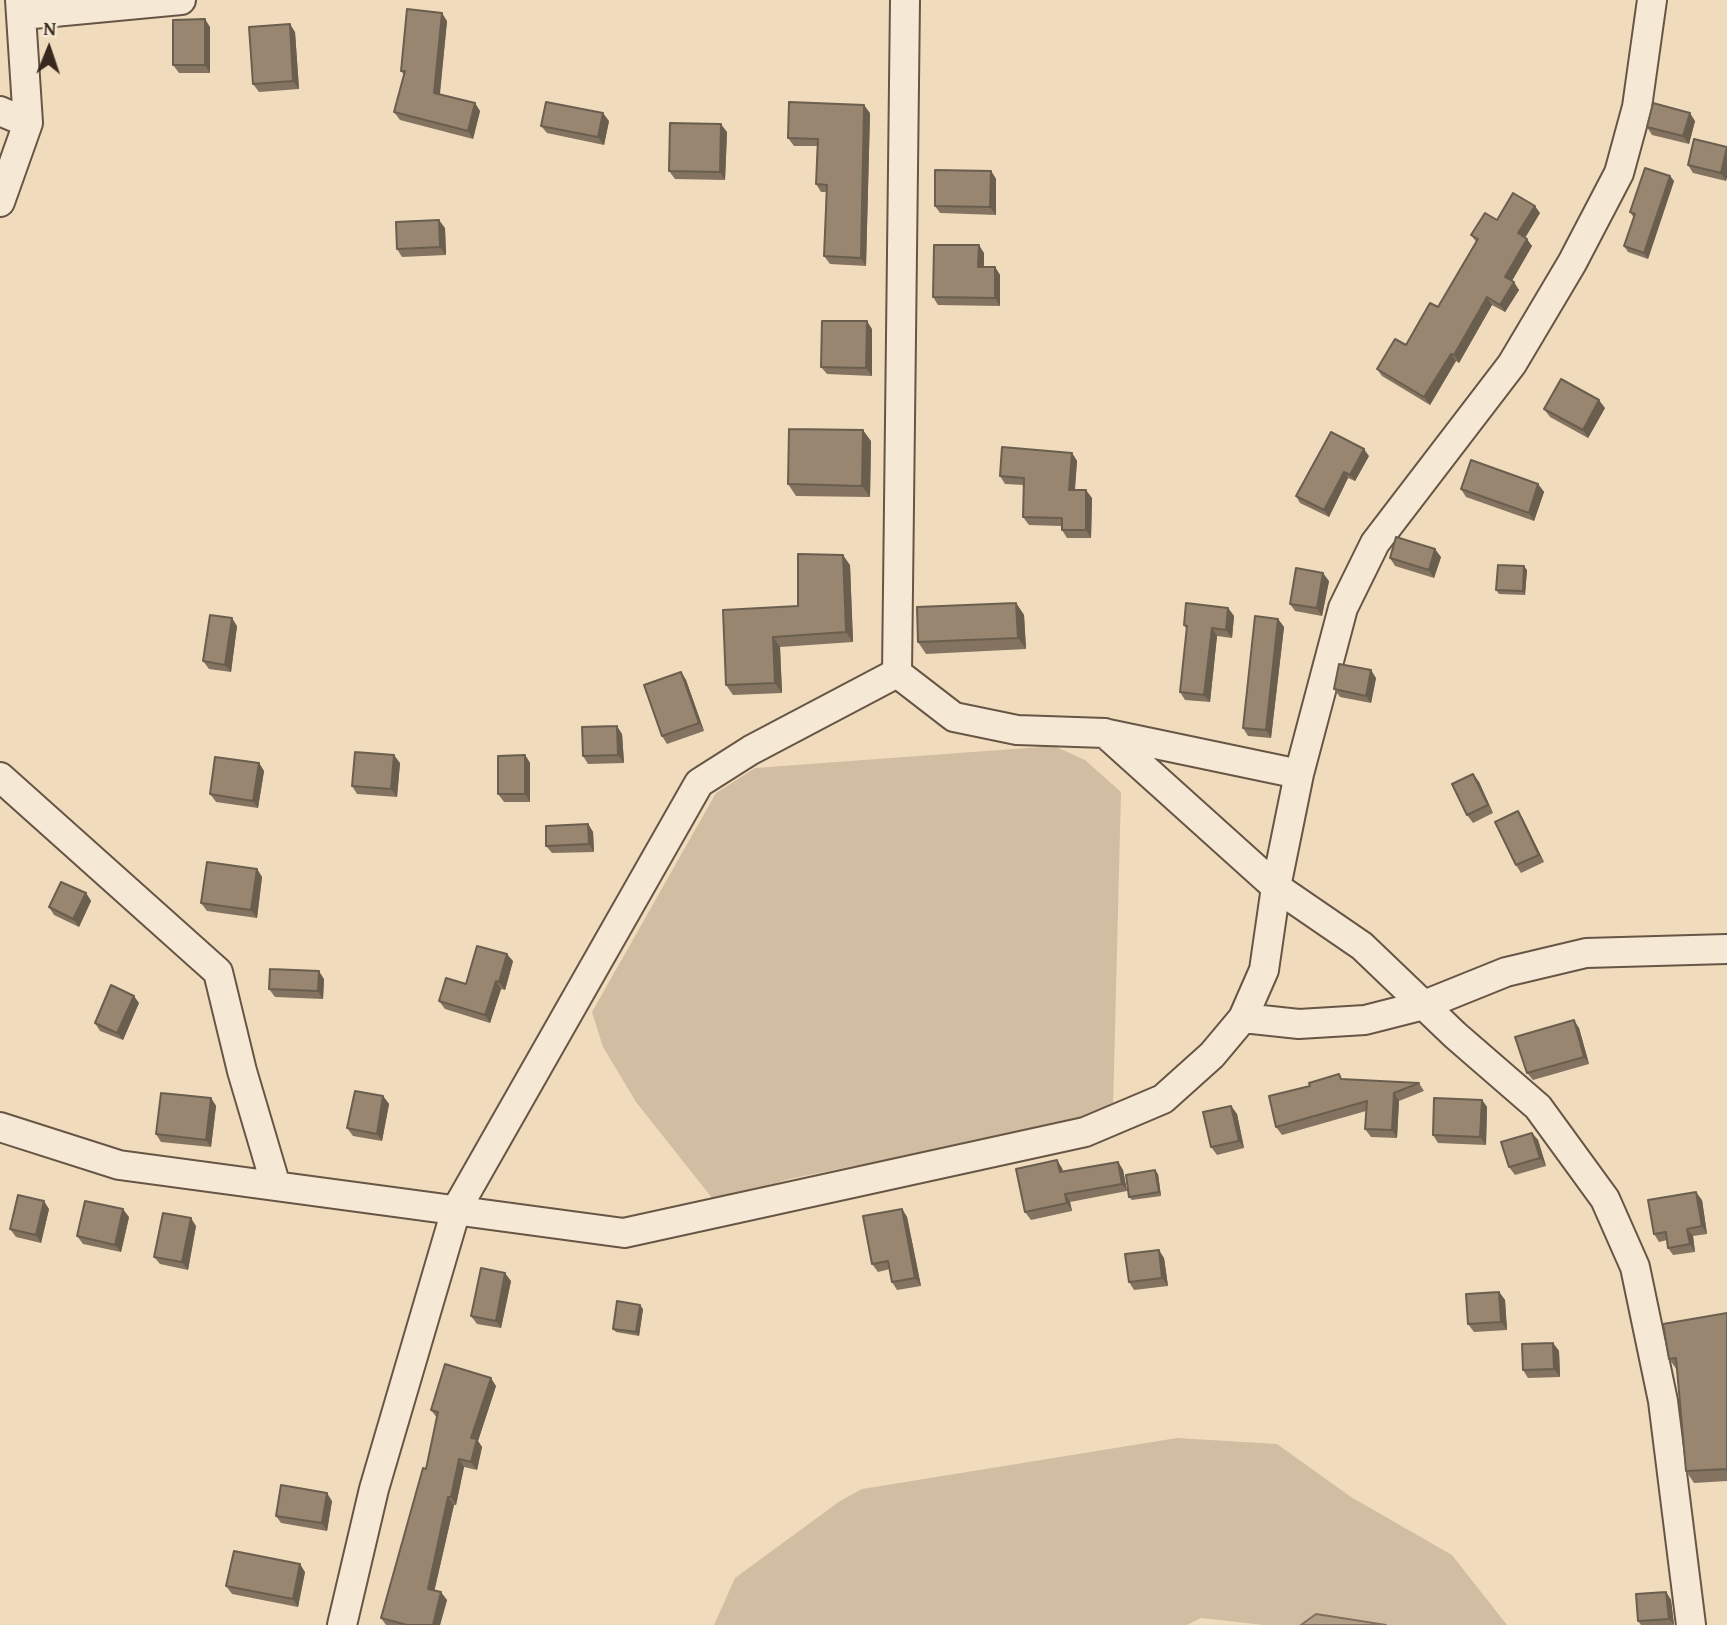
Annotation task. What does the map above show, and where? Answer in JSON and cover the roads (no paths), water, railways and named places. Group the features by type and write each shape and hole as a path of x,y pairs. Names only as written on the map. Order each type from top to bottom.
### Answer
{"street":[{"path":"0,202 28,123 21,7 181,0"},
{"path":"897,673 905,0"},
{"path":"0,1127 119,1165 624,1233 1085,1132 1163,1100 1212,1055 1243,1018 1264,970 1276,887 1299,774 1343,608 1375,543 1512,364 1572,263 1619,173 1637,107 1652,0"},
{"path":"0,111 28,123"},
{"path":"897,673 954,716 1017,730 1105,733 1299,774"},
{"path":"342,1625 374,1489 456,1210 699,783 751,750 897,673"},
{"path":"1105,733 1276,887 1362,946 1538,1107 1605,1199 1635,1267 1663,1401 1691,1625"},
{"path":"0,777 218,972 242,1071 276,1186"},
{"path":"1243,1018 1299,1024 1365,1020 1424,1005 1506,972 1586,953 1727,949"}]}
